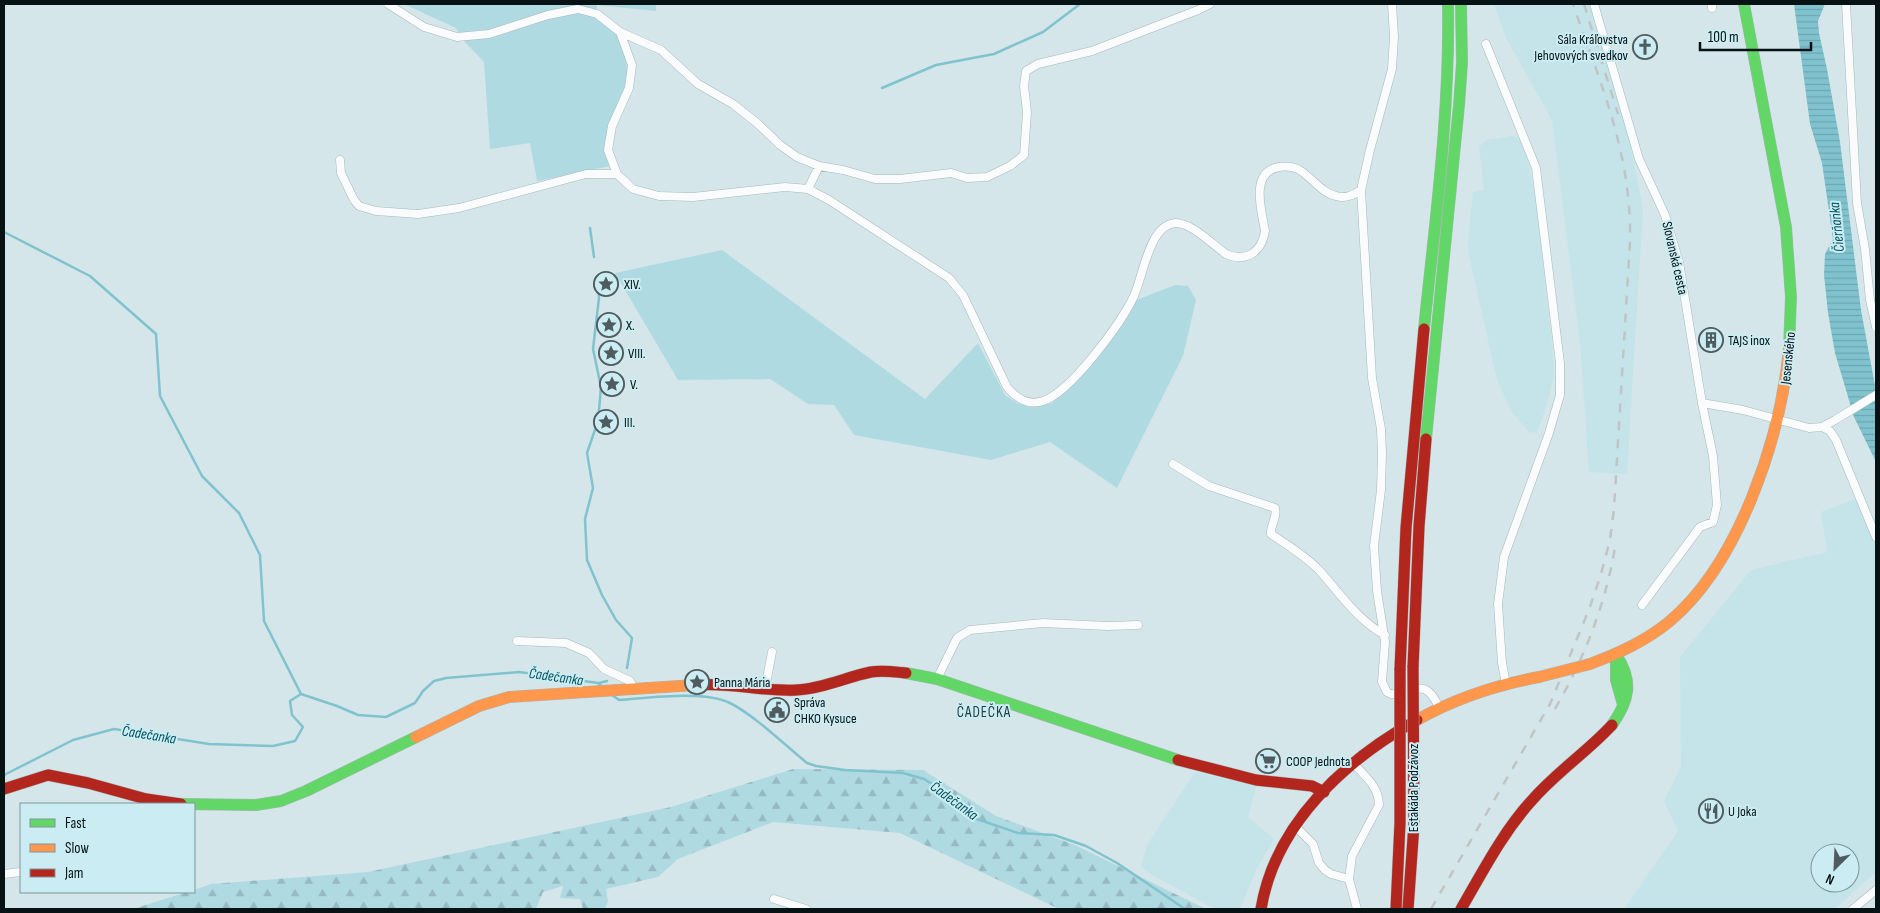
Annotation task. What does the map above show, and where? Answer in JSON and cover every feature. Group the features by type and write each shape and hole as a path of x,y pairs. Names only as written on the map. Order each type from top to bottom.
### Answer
{"main road":[{"name":"Estakáda Podzávoz","path":"1396,909 1400,822 1400,670 1403,580 1409,492 1446,104 1448,4"},
{"name":"Estakáda Podzávoz","path":"1408,909 1414,824 1413,667 1416,573 1462,63 1462,4"},
{"name":"Jesenského","path":"1260,909 1276,858 1294,826 1324,792 1354,764 1396,731 1468,695 1590,664 1633,647 1664,625 1690,602 1731,543 1764,463 1778,420 1785,386 1792,314 1790,256 1786,227 1744,4"},
{"path":"1462,909 1506,833 1520,813 1550,781 1612,726 1623,706 1627,687 1625,669 1616,655"},
{"path":"195,804 256,805 281,801 306,791 479,706 510,697 704,684 786,690 812,688 872,672 887,671 936,679 1187,763 1256,780 1312,786 1324,792"},
{"path":"4,789 48,775 167,803"}],"street":[{"path":"388,4 424,27 457,37 488,34 548,15 578,9 597,14 620,32 661,50 698,84 733,104 780,145 797,157 819,166 843,170 875,179 900,179 951,173 967,178 987,177 1010,166 1024,155 1027,112 1024,86 1026,71 1038,64 1092,51 1210,4"},
{"path":"1392,4 1394,37 1392,68 1361,190 1372,378 1381,429 1382,452 1381,490 1374,546 1377,590 1384,635 1385,652 1382,676 1384,688 1387,692 1396,695 1406,694 1416,689 1424,689 1433,696 1439,708"},
{"name":"Slovanská cesta","path":"1594,4 1639,159 1665,215 1679,262 1702,402 1713,456 1718,505 1713,522 1700,527 1642,605"},
{"path":"1846,4 1858,203 1870,300 1876,327"},
{"path":"620,32 632,65 629,88 612,126 608,150 617,174 633,189 658,196 693,197 785,187 808,190 837,206 949,278 963,295 1007,387 1020,399 1037,402 1049,398 1059,392 1091,359 1120,322 1134,295 1156,236 1167,226 1182,224 1189,226 1226,254 1233,257 1244,257 1256,252 1262,244 1265,231 1259,191 1264,178 1271,170 1281,167 1296,169 1326,192 1337,197 1347,197 1361,190"},
{"path":"1486,44 1536,168 1560,363 1560,395 1555,414 1504,557 1498,604 1502,663 1506,684"},
{"path":"340,160 341,173 354,200 359,206 376,211 418,214 459,208 586,174 617,174"},
{"path":"808,190 819,166"},
{"path":"1702,402 1742,410 1810,428 1822,426 1876,395"},
{"path":"1822,426 1830,431 1836,440 1876,537"},
{"path":"1173,464 1209,486 1275,508 1276,514 1271,534 1308,560 1366,623 1384,635"},
{"path":"936,679 957,638 970,630 1043,623 1108,626 1138,625"},
{"path":"517,641 566,643 589,653 604,669 630,681 634,688"},
{"path":"766,689 772,652"},
{"path":"1354,764 1379,796 1379,805 1352,856 1349,879 1357,909"},
{"path":"1294,826 1313,844 1319,863 1325,870 1336,876 1349,879"},
{"path":"4,874 20,872"},
{"path":"1853,909 1876,890"},
{"path":"774,899 806,909"}],"shaded area":[{"path":"1494,4 1594,4 1627,127 1643,209 1627,474 1589,472 1580,342 1552,120 1506,38"},
{"path":"1512,136 1519,138 1526,155 1535,195 1552,342 1554,373 1549,397 1537,433 1529,432 1511,411 1497,380 1469,256 1468,241 1473,192 1484,190 1479,147 1486,140"},
{"path":"1858,498 1876,545 1876,872 1860,886 1860,843 1810,843 1810,893 1853,893 1835,909 1624,909 1678,831 1664,801 1681,766 1680,657 1751,570 1827,552 1821,512"},
{"path":"1195,772 1256,786 1248,817 1274,839 1256,870 1240,909 1215,909 1141,867 1147,845"}],"green space":[{"path":"404,4 656,4 656,11 597,5 596,17 617,35 625,53 627,69 625,88 609,125 605,150 610,166 537,181 530,143 490,149 484,62 464,41 456,28"},
{"path":"722,250 925,399 978,343 1005,395 1017,403 1032,407 1052,403 1093,361 1121,327 1134,301 1175,285 1188,286 1196,300 1183,356 1117,488 1050,442 991,460 854,435 834,405 808,404 770,379 678,380 615,273"},
{"path":"793,769 923,770 996,816 1075,845 1206,909 1059,909 900,833 773,822 678,859 658,877 606,889 608,901 605,909 583,909 580,899 560,898 563,886 543,892 536,909 133,909 184,893 195,893 195,890 211,884 368,872 671,807"}],"water":[{"name":"Čierňanka","path":"1794,4 1825,4 1818,21 1819,33 1840,142 1861,310 1876,391 1876,462 1854,417 1835,353 1824,275 1825,254 1833,239 1822,163 1810,124"}],"waterway":[{"path":"882,88 936,65 994,54 1043,32 1080,4"},
{"path":"590,228 594,257"},
{"path":"4,232 90,276 156,334 160,396 202,476 239,513 260,555 264,621 301,694"},
{"path":"598,285 599,298 593,349 601,387 598,421 587,453 593,488 585,519 587,560 602,595 616,620 632,638 627,668"},
{"name":"Čadečanka","path":"4,775 73,740 114,729 209,744 273,746 295,741 303,727 292,715 290,701 301,694 358,715 386,717 415,703 423,691 434,681 446,678 519,672 598,683 602,687"},
{"name":"Čadečanka","path":"599,683 607,681"},
{"name":"Čadečanka","path":"612,695 619,700 691,696 719,699 730,703 759,723 807,763 845,770 903,773 924,779 955,798 974,818 1018,833 1054,835 1086,846 1117,863 1185,909"}],"railway":[{"path":"1431,909 1550,704 1590,607 1610,540 1614,509 1630,242 1629,210 1626,180 1613,121 1573,4"},
{"path":"1584,4 1618,114"},
{"path":"1555,709 1576,669 1601,607 1616,541"}],"traffic: fast":[{"path":"1424,329 1447,86 1448,4"},
{"path":"1426,439 1459,105 1462,63 1461,4"},
{"path":"1744,4 1786,227 1791,297 1789,348"},
{"path":"1616,655 1616,680 1623,705"},
{"path":"1612,725 1622,708 1627,691 1627,682 1622,664 1616,655"},
{"path":"906,673 937,679 1178,760"},
{"path":"195,804 256,805 281,801 306,791 416,737"}],"traffic: slow":[{"path":"1590,664 1632,646 1661,628 1695,596 1717,566 1736,532 1753,495 1766,457 1777,419 1789,348"},
{"path":"1539,677 1590,664"},
{"path":"1417,720 1446,705 1476,693 1539,677"},
{"path":"416,737 479,706 509,697 695,685"}],"traffic: jam":[{"path":"1400,670 1406,528 1424,329"},
{"path":"1413,667 1419,526 1426,439"},
{"path":"1408,909 1414,824 1413,667"},
{"path":"1396,909 1400,823 1400,670"},
{"path":"695,685 708,684 771,690 796,690 825,685 871,672 906,673"},
{"path":"1261,909 1269,878 1281,849 1298,822 1317,798 1364,754 1417,720"},
{"path":"1461,909 1495,851 1523,810 1543,788 1612,725"},
{"path":"1178,760 1256,780 1312,786 1324,792"},
{"path":"4,789 48,775 88,783 146,799 174,803"}],"place":[{"name":"Sála Kráľovstva Jehovových svedkov","path":"1645,47"},
{"name":"XIV.","path":"606,284"},
{"name":"X.","path":"609,325"},
{"name":"TAJS inox","path":"1711,340"},
{"name":"VIII.","path":"611,353"},
{"name":"V.","path":"612,384"},
{"name":"III.","path":"606,422"},
{"name":"Panna Mária","path":"697,682"},
{"name":"Správa CHKO Kysuce","path":"777,710"},
{"name":"COOP Jednota","path":"1268,761"},
{"name":"U Joka","path":"1711,811"}],"district":[{"name":"ČADEČKA","path":"984,712"}]}
